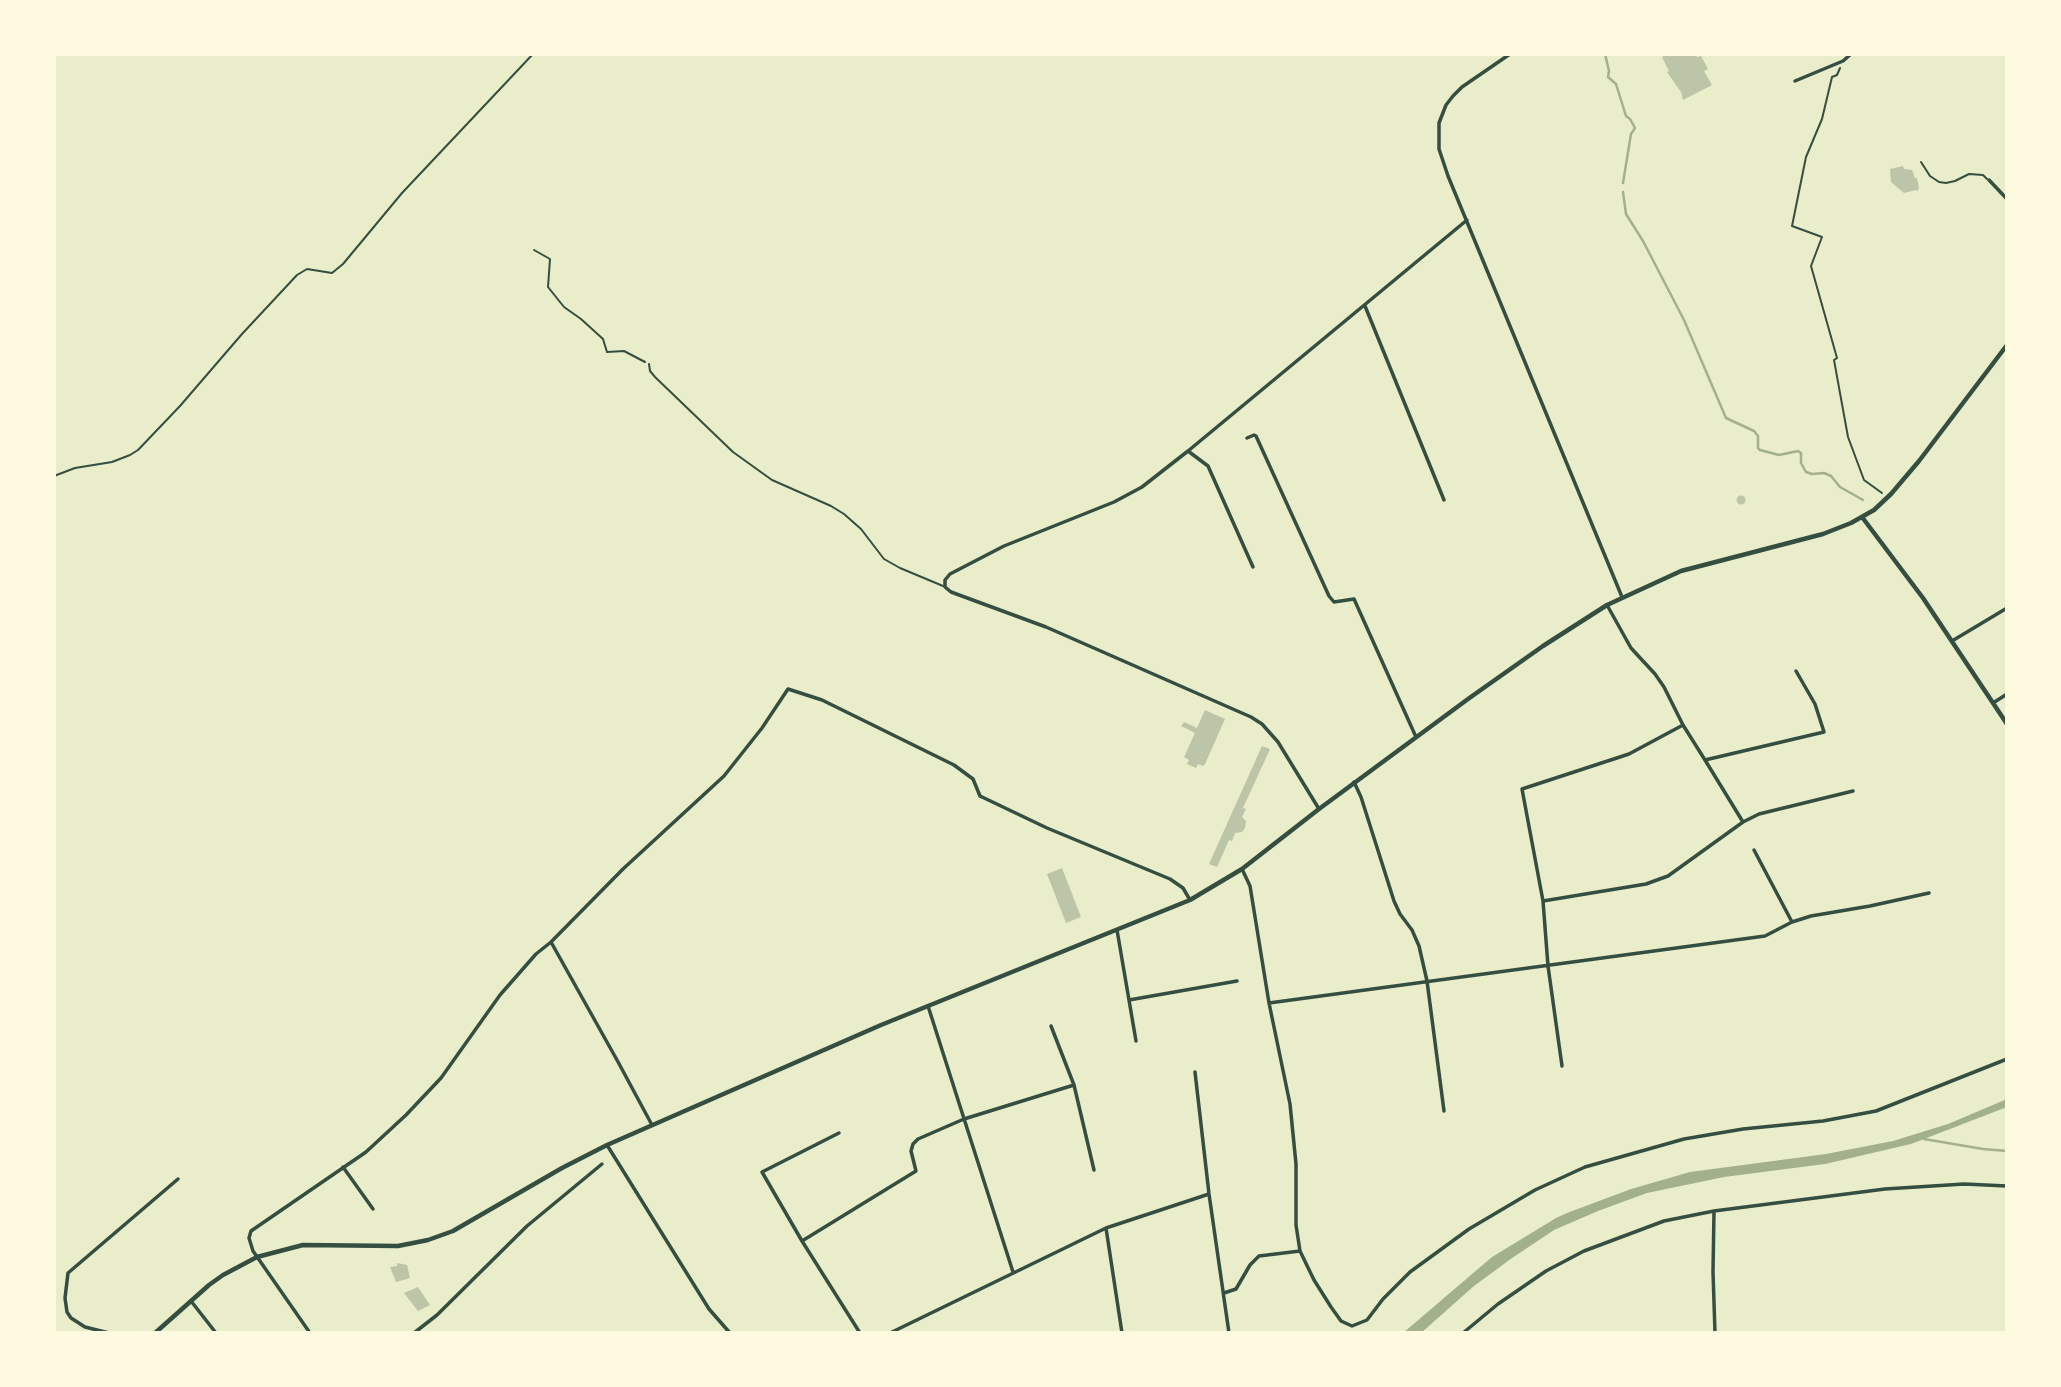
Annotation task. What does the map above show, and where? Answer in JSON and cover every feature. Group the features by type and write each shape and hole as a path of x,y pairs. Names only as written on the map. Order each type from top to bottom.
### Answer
{"street":[{"path":"1510,54 1462,87 1446,105 1439,123 1439,149 1622,597"},
{"path":"1795,81 1843,61 1851,54"},
{"path":"1989,180 2007,199"},
{"path":"1319,808 1278,742 1262,724 1251,717 1046,626 951,592 945,587 945,580 950,574 1004,546 1114,502 1142,486 1467,220"},
{"path":"1365,306 1444,500"},
{"path":"155,1333 223,1275 257,1257 303,1245 384,1247 428,1240 453,1231 607,1145 928,1006 1190,900 1242,869 1319,808 1536,650 1607,605 1681,571 1823,534 1874,510 1919,461 2007,345"},
{"path":"1247,438 1256,436 1329,596 1334,602 1354,599 1416,737"},
{"path":"1188,451 1208,466 1253,567"},
{"path":"1862,517 1923,598 2007,724"},
{"path":"1607,605 1631,648 1664,687 1683,725 1743,822"},
{"path":"1952,640 2007,608"},
{"path":"1705,760 1824,732 1815,704 1796,671"},
{"path":"310,1333 257,1257 250,1240 251,1231 376,1143 441,1078 500,995 536,954 724,776 762,728 788,689 822,700 954,765 973,779 980,796 1047,828 1170,879 1182,888 1190,900"},
{"path":"1993,702 2007,694"},
{"path":"1562,1066 1548,966 1543,901 1522,789 1629,754 1683,725"},
{"path":"1354,782 1394,901 1419,946 1427,982 1444,1111"},
{"path":"1543,901 1646,884 1668,876 1743,822 1759,814 1853,791"},
{"path":"1754,850 1792,922"},
{"path":"1242,869 1250,886 1269,1003 1290,1104 1296,1164 1296,1225 1300,1251 1314,1280 1341,1321 1352,1326 1367,1320 1410,1272 1469,1229 1535,1190 1585,1167 1684,1139 1743,1129 1823,1121 1876,1111 2007,1059"},
{"path":"1269,1003 1765,936 1811,916 1929,893"},
{"path":"1117,930 1136,1041"},
{"path":"551,942 652,1125"},
{"path":"1129,1000 1237,981"},
{"path":"928,1006 1013,1272"},
{"path":"1051,1026 1074,1085 1094,1170"},
{"path":"1195,1072 1229,1333"},
{"path":"802,1241 916,1171 911,1151 915,1141 964,1119 1074,1085"},
{"path":"839,1133 762,1172 860,1333"},
{"path":"607,1145 709,1309 730,1333"},
{"path":"414,1333 437,1315 527,1226 602,1164"},
{"path":"343,1167 373,1209"},
{"path":"109,1333 85,1327 71,1318 65,1305 68,1273 178,1179"},
{"path":"1463,1333 1527,1284 1584,1251 1647,1226 1714,1211 1795,1199 1897,1188 1964,1184 2007,1186"},
{"path":"890,1333 1106,1228 1209,1194"},
{"path":"1714,1211 1715,1333"},
{"path":"1106,1228 1122,1333"},
{"path":"1224,1293 1237,1289 1250,1265 1259,1256 1300,1251"},
{"path":"191,1301 216,1333"}],"lane":[{"path":"1920,162 1930,176 1939,182 1955,181 1969,174 1983,175 1989,180"},
{"path":"649,364 655,377 733,452 772,480 844,514 884,559 945,587"}],"path":[{"path":"54,476 75,468 112,462 138,450 297,275 307,270 332,273 343,264 402,193 533,54"},
{"path":"1832,77 1822,119 1806,157 1792,226 1822,237 1811,265 1837,358 1834,360 1849,437 1864,480 1882,493"},
{"path":"534,250 550,259 548,287 564,307 603,339 607,352 624,351 649,364"}],"shaded area":[{"path":"2007,1099 2007,1107 1911,1144 1825,1164 1724,1177 1647,1193 1598,1211 1554,1230 1512,1258 1474,1286 1421,1333 1403,1333 1492,1257 1567,1213 1631,1189 1690,1172 1826,1154 1893,1141 1948,1124"}],"building":[{"path":"1666,54 1701,56 1708,69 1704,71 1712,85 1683,100 1681,92 1667,72 1669,71 1662,57"},
{"path":"1903,166 1904,169 1912,170 1917,178 1917,191 1904,193 1891,182 1890,169"},
{"path":"1741,496 1745,500 1741,504 1737,500"},
{"path":"1205,710 1225,719 1205,764 1198,764 1196,768 1187,764 1189,760 1184,757 1195,733 1181,726 1184,722 1197,728"},
{"path":"1262,746 1270,749 1243,808 1246,809 1242,817 1246,821 1245,828 1242,832 1235,833 1232,841 1229,840 1217,867 1209,864"},
{"path":"1062,868 1081,917 1066,923 1047,874"},
{"path":"397,1263 407,1265 410,1278 396,1282 390,1267 397,1266"},
{"path":"418,1287 430,1305 418,1311 404,1293"}],"waterway":[{"path":"1605,54 1608,77 1616,84 1626,116 1635,128 1631,134 1623,183"},
{"path":"1623,192 1626,214 1684,320 1726,418 1754,431 1758,436 1760,450 1779,455 1798,451 1806,472 1831,476 1840,487 1863,500"},
{"path":"1924,1139 2007,1151"}]}
